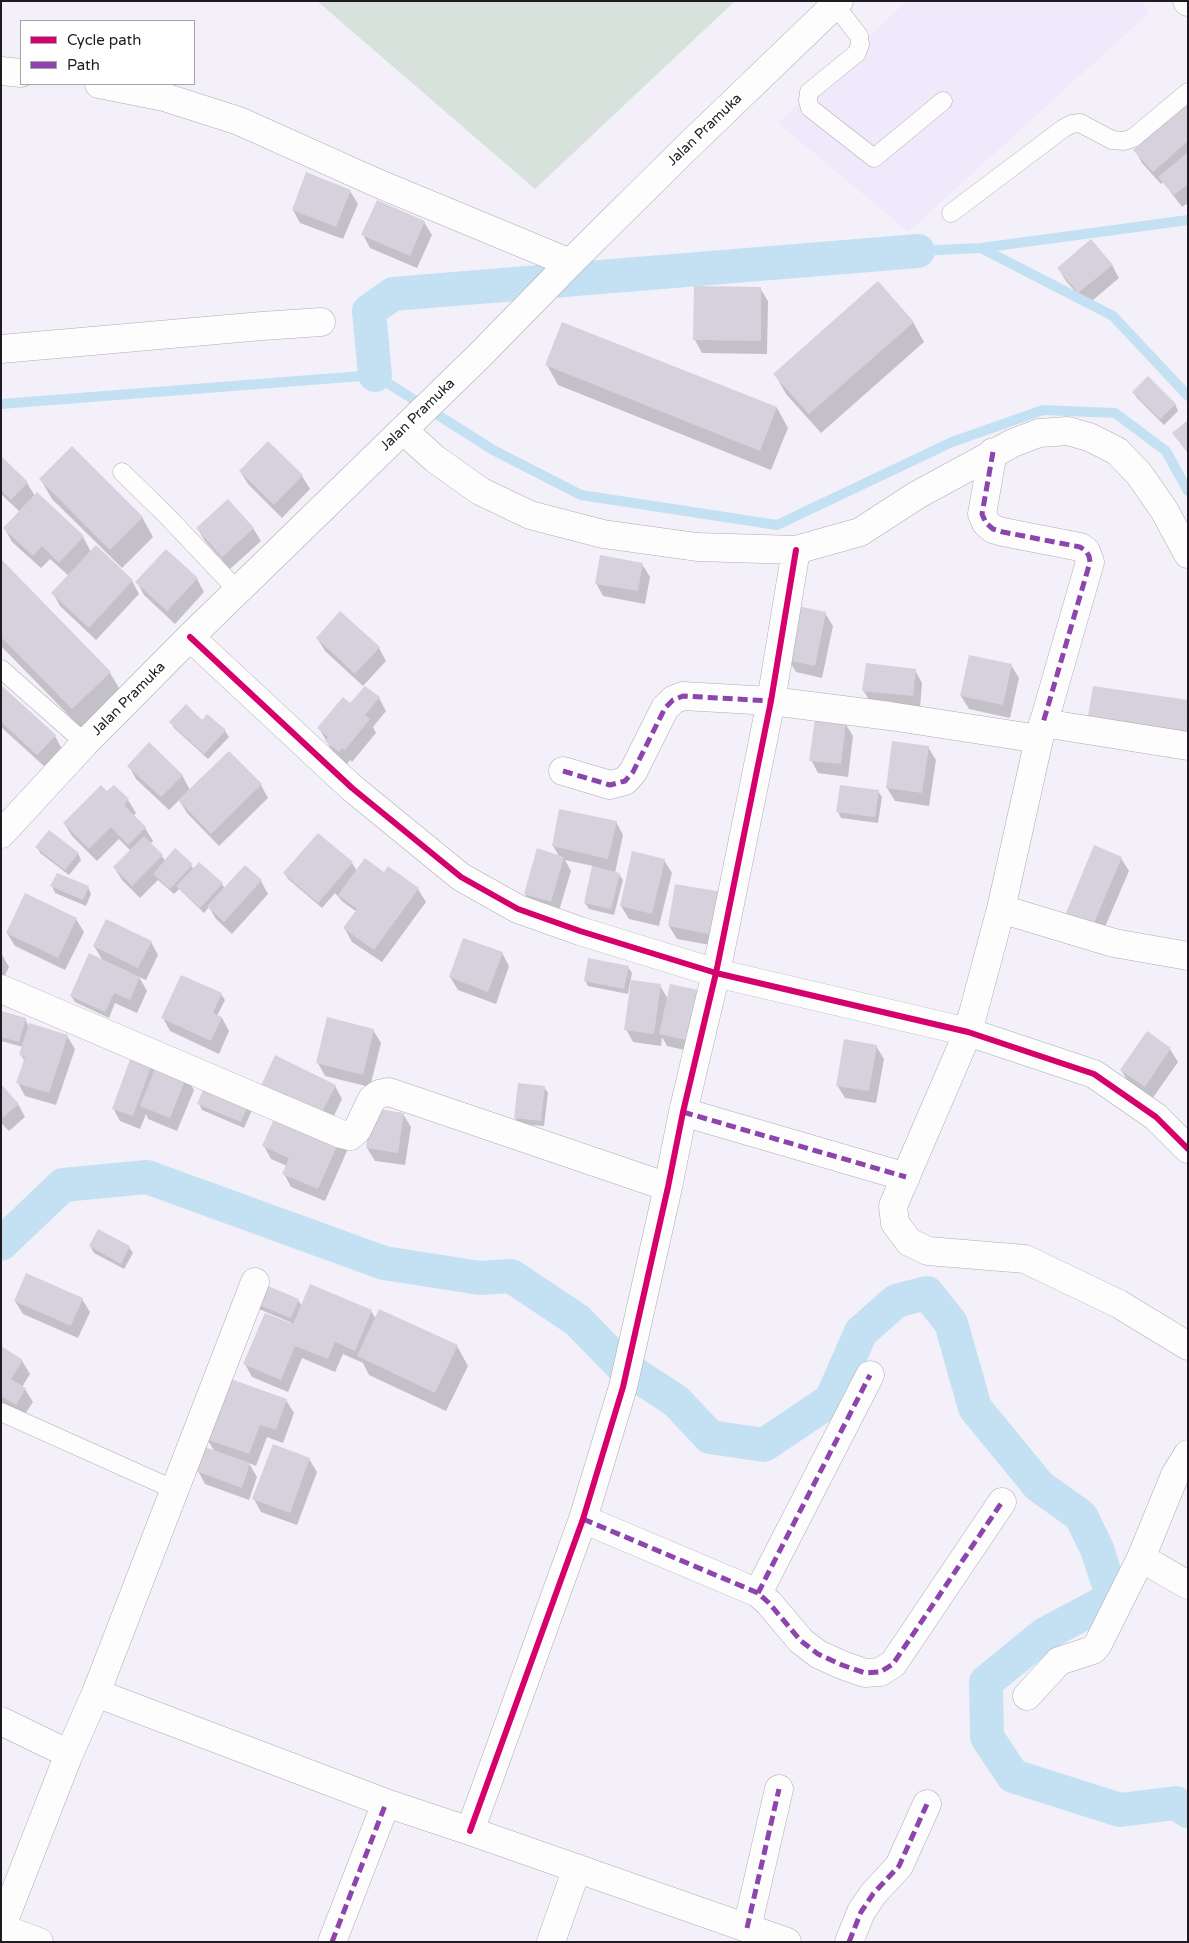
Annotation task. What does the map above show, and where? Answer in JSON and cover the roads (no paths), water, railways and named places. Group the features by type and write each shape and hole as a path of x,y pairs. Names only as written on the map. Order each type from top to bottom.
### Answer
{"street":[{"name":"Jalan Pramuka","path":"1,834 85,743 190,637 479,356 567,266 837,3"},
{"path":"1,71 20,73"},
{"path":"104,85 164,97 239,121 567,266"},
{"path":"1,349 322,322"},
{"path":"410,422 435,459 480,491 530,515 603,534 697,546 796,550 860,532 917,495 993,452 1039,433 1068,431 1089,437 1117,451 1139,474 1164,510 1188,554"},
{"path":"993,452 982,514 986,523 993,529 1004,532 1080,547 1086,551 1090,562 1041,731 1001,909 968,1032 893,1206 895,1223 909,1242 928,1251 1025,1259 1118,1304 1188,1346"},
{"path":"470,1831 583,1519 623,1387 668,1188 683,1112 716,973 771,701 796,550"},
{"path":"190,637 352,788 461,877 518,909 580,931 716,973 968,1032 1094,1074 1156,1117 1188,1149"},
{"path":"562,771 610,785 625,781 633,772 665,708 673,700 683,696 771,701 890,716 1188,746"},
{"path":"1001,909 1114,943 1188,956"},
{"path":"1,989 341,1134 350,1136 357,1130 372,1099 379,1094 389,1092 668,1188"},
{"path":"683,1112 906,1177"},
{"path":"39,1942 1,1928 69,1754 96,1692 255,1282"},
{"path":"758,1593 870,1375"},
{"path":"1027,1696 1059,1662 1093,1650 1098,1644 1141,1558 1175,1475 1188,1454"},
{"path":"583,1519 758,1593 802,1641 818,1654 865,1673 880,1672 893,1664 1002,1502"},
{"path":"1141,1558 1188,1585"},
{"path":"96,1692 386,1803 787,1942"},
{"path":"1,1721 69,1754"},
{"path":"747,1928 778,1789"},
{"path":"332,1942 386,1803"},
{"path":"849,1942 861,1912 872,1894 899,1866 927,1804"},
{"path":"551,1942 577,1868"}],"lane":[{"path":"837,3 859,36 860,44 857,52 809,92 808,101 810,108 874,158 943,101"},
{"path":"951,213 1064,128 1080,123 1112,140 1124,141 1133,138 1188,92"},
{"path":"122,472 167,516 238,591"},
{"path":"1,669 85,743"},
{"path":"1,1412 175,1490"}],"waterway":[{"path":"918,251 981,248 1188,220"},
{"path":"981,248 1113,316 1188,396"},
{"path":"375,375 369,311 393,294 918,251"},
{"path":"1,404 375,375 493,450 581,495 777,525 952,442 1043,410 1115,413 1166,451 1188,491"},
{"path":"1,1244 63,1185 147,1177 384,1263 480,1278 511,1276 577,1320 621,1365 676,1401 710,1437 764,1445 831,1400 861,1332 896,1301 927,1293 951,1323 975,1408 1039,1486 1081,1516 1097,1549 1113,1598 1045,1634 986,1682 987,1737 1013,1776 1120,1810 1176,1803 1188,1811"}]}
